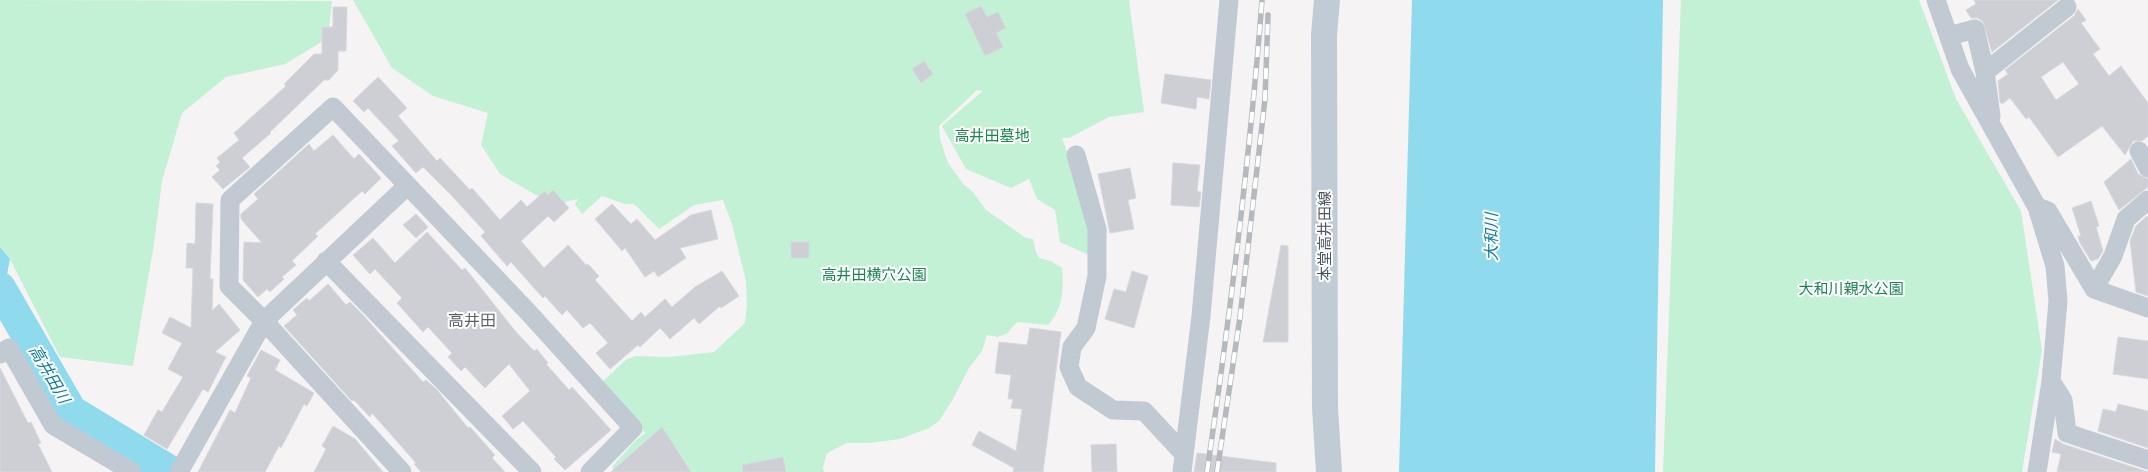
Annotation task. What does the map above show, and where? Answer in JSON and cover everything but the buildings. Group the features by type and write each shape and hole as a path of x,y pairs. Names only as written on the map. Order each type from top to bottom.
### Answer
{"main road":[{"name":"本堂高井田線","path":"1327,0 1324,35 1325,408 1329,472"}],"street":[{"path":"1183,463 1200,324 1229,0"},
{"path":"1936,0 1960,69 2037,207 2055,266 2058,301 2051,382 2037,472"},
{"path":"1985,72 2067,7"},
{"path":"1949,36 1975,30 1985,72 1992,127"},
{"path":"402,472 264,321 229,286 230,200 333,107 530,313 633,428 590,472"},
{"path":"2138,151 2148,168"},
{"path":"1076,155 1097,229 1097,276 1086,328 1072,347 1069,367 1078,386 1113,410 1144,411 1183,463"},
{"path":"180,470 264,321 407,186"},
{"path":"2094,289 2113,256 2126,218 2148,200"},
{"path":"2037,207 2048,211 2094,289 2148,308"},
{"path":"326,261 532,472"},
{"path":"0,354 9,348 53,425 132,472"},
{"path":"2051,382 2063,400 2068,433 2148,460"}],"green space":[{"path":"0,0 332,1 328,38 285,64 226,77 182,113 162,181 154,244 133,366 60,357 10,259 0,247"},
{"path":"353,0 1129,0 1144,112 1109,117 1069,138 1062,138 1094,228 1091,256 1060,242 1055,210 1037,199 1029,179 1011,188 966,169 942,126 983,91 977,90 939,126 940,139 948,163 964,185 973,192 986,210 1026,238 1033,239 1039,258 1051,261 1062,268 1063,284 1060,305 1048,325 1018,322 1008,333 998,337 987,335 982,351 969,368 953,399 939,421 929,428 900,439 869,443 847,443 827,453 823,467 824,472 617,472 612,467 635,441 645,433 603,381 627,359 636,356 670,357 714,352 745,323 747,306 746,281 732,224 723,200 694,205 659,229 634,204 625,204 602,196 582,214 575,204 578,199 564,202 541,198 500,174 481,145 488,113 433,96 392,68"},
{"name":"大和川親水公園","path":"1681,0 1919,0 1956,99 2021,211 2042,350 2022,472 1663,472"}],"water":[{"name":"大和川","path":"1412,0 1663,0 1655,472 1399,472"},
{"path":"0,247 10,259 5,285 0,288"}],"waterway":[{"name":"高井田川","path":"0,288 71,411 171,472"}],"railway":[{"path":"1207,472 1239,236 1262,0"},
{"path":"1217,472 1240,317 1265,99 1268,15"}],"district":[{"name":"高井田","path":"472,320"}],"park label":[{"name":"高井田墓地","path":"992,136"},
{"name":"高井田横穴公園","path":"874,275"}]}
